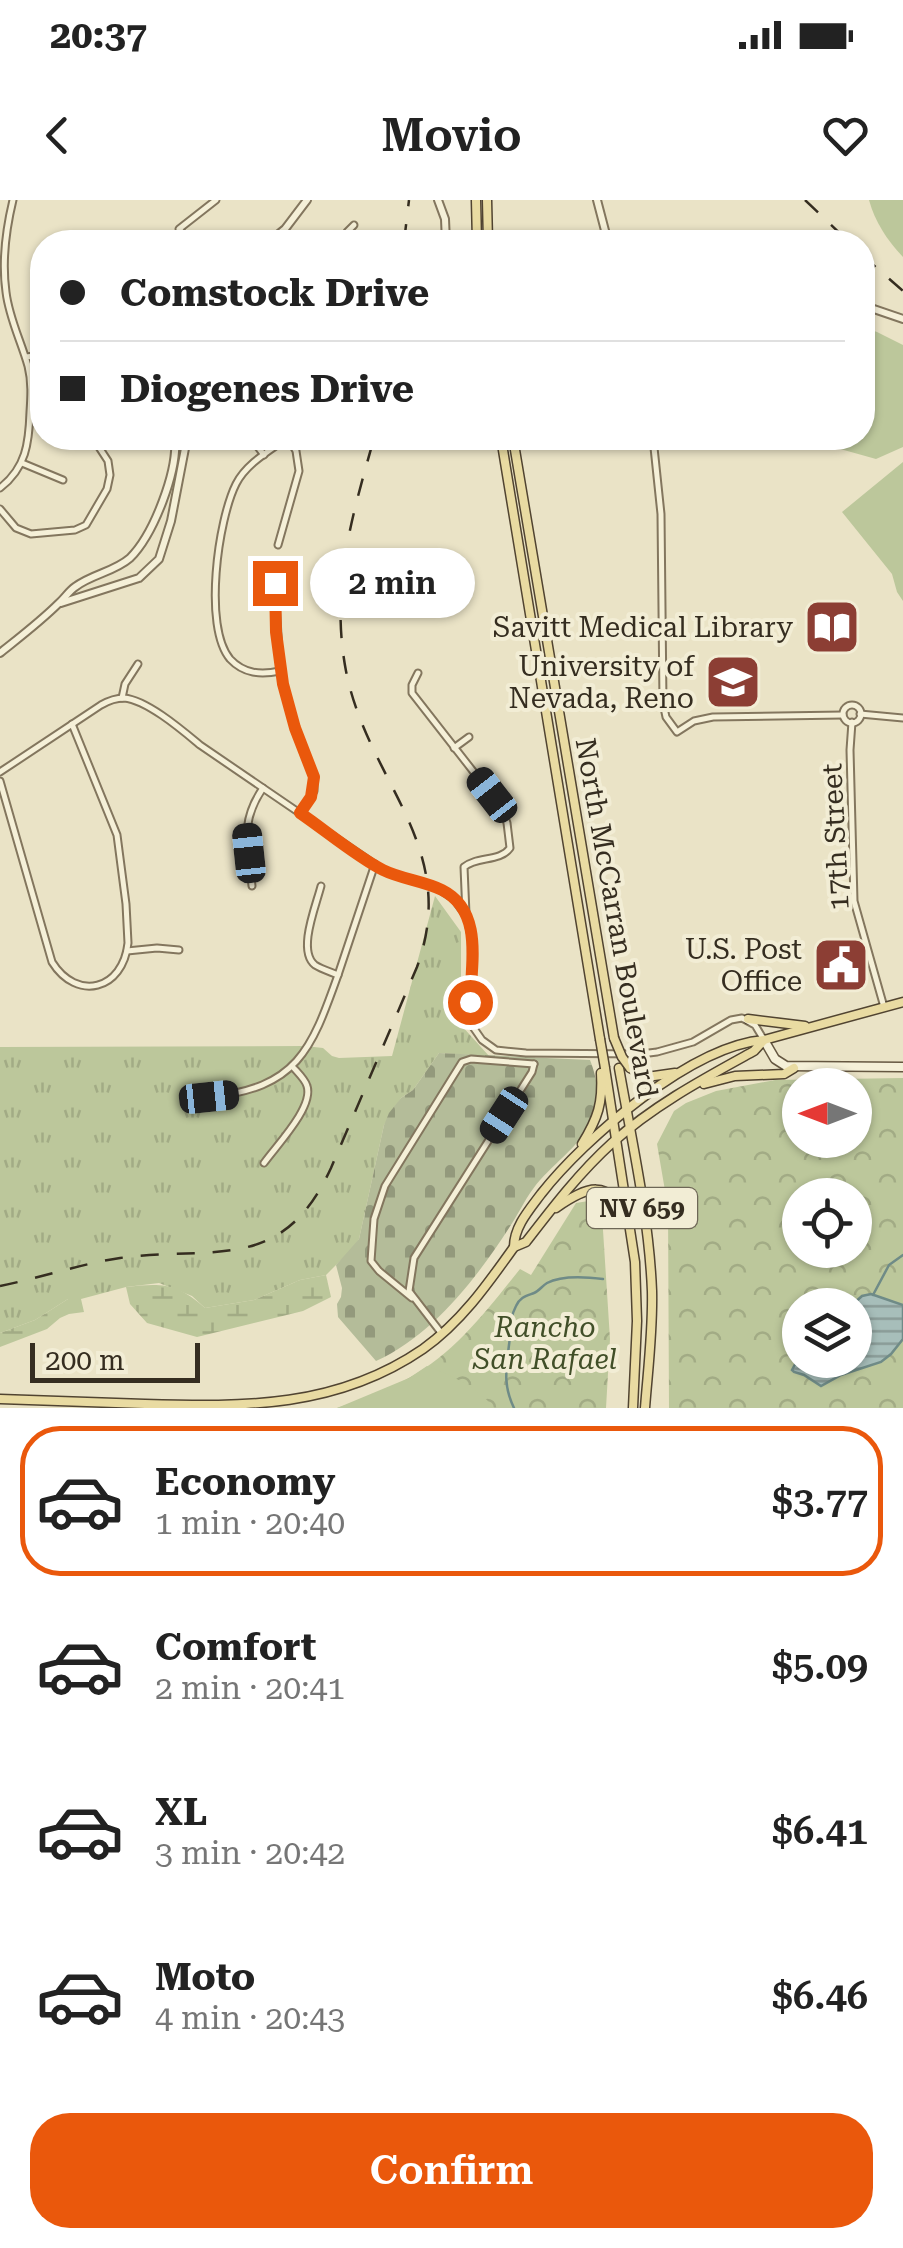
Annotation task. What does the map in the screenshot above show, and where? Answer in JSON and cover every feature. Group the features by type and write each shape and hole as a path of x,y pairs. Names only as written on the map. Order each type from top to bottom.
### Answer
{"main road":[{"path":"476,200 477,230"},
{"path":"488,200 488,230"},
{"name":"North McCarran Boulevard","path":"503,450 634,1246 637,1322 633,1408"},
{"name":"North McCarran Boulevard","path":"515,450 651,1274 645,1408"},
{"path":"514,1248 516,1230 573,1157 626,1109 684,1071 745,1043 903,1002"},
{"path":"748,1020 809,1027"},
{"path":"614,1038 622,1057 640,1074 654,1077 684,1071"},
{"path":"764,1040 778,1063 794,1068 903,1066"},
{"path":"0,1399 281,1404 326,1394 372,1377 411,1357 442,1334 472,1304 514,1248 526,1242 581,1174 617,1139 690,1088 754,1051 764,1040"},
{"path":"573,1157 598,1116 603,1068"},
{"path":"690,1088 734,1076 782,1074"},
{"path":"548,1213 578,1192 601,1190 620,1204 634,1246"}],"street":[{"path":"14,200 4,262 5,290 30,387"},
{"path":"180,230 216,200"},
{"path":"285,230 307,200"},
{"path":"438,200 445,230"},
{"path":"597,200 605,230"},
{"path":"349,230 354,225"},
{"path":"875,309 903,319"},
{"path":"25,357 30,356"},
{"path":"0,488 22,464 30,416"},
{"path":"0,510 16,528 30,534 75,530 86,525 107,490 110,475 101,450"},
{"path":"0,653 74,588 132,556 164,502 176,450"},
{"path":"60,603 139,578 159,559 171,521 184,450"},
{"path":"260,450 264,455"},
{"path":"271,450 243,472 234,488 217,559 216,596 221,636 230,658 240,668 254,673 280,671"},
{"path":"278,544 299,472 295,450"},
{"path":"654,450 661,514 666,717 677,732 713,717 843,714"},
{"path":"22,464 63,480"},
{"path":"275,583 280,671 295,728 314,777 311,797 300,813"},
{"path":"122,698 125,684 138,664"},
{"path":"418,673 412,692 501,807 507,823 510,848 505,855 464,867 467,917 474,946 471,1017 477,1034 488,1046 538,1053 641,1054 699,1039 736,1018 755,1025 764,1040"},
{"path":"0,772 110,700 138,702 386,872 454,898 467,917"},
{"path":"850,705 858,708 860,714 852,722 843,714 850,705"},
{"path":"860,714 903,718"},
{"name":"17th Street","path":"852,722 854,900 884,1007"},
{"path":"0,781 48,952 57,970 74,984 101,984 120,969 127,950 126,904 116,835 72,724"},
{"path":"454,748 470,737"},
{"path":"252,886 247,822 263,788"},
{"path":"209,1097 240,1094 270,1082 292,1066 308,1046 320,1025 375,864"},
{"path":"320,886 306,944 314,965 338,975"},
{"path":"127,950 179,950"},
{"path":"442,1334 408,1292 414,1258 532,1072 538,1053"},
{"path":"412,1298 371,1261 374,1220 388,1179 462,1062 471,1059 534,1064"},
{"path":"264,1163 308,1096 306,1083 292,1066"}],"green space":[{"path":"869,200 903,200 903,257 882,230"},
{"path":"875,331 903,345 903,447 876,459 844,450 875,450"},
{"path":"903,462 903,601 892,574 842,512"},
{"path":"435,896 461,932 461,1025 489,1056 439,1053 413,1090 401,1098 384,1125 354,1247 326,1275 300,1280 254,1300 205,1308 192,1296 159,1283 126,1287 68,1299 35,1320 0,1333 0,1047 305,1046 323,1048 339,1058 392,1056"},
{"path":"439,1053 590,1060 596,1103 581,1138 533,1189 467,1286 416,1337 376,1361 338,1317 342,1288 336,1265 359,1239 389,1113 413,1090"},
{"path":"872,1078 903,1078 903,1408 669,1408 668,1208 657,1144 674,1111 716,1091 782,1080 782,1158 872,1158"},
{"name":"Rancho San Rafael","path":"601,1199 610,1339 606,1408 337,1408 426,1368 470,1329 520,1269 531,1275 576,1203"},
{"path":"326,1275 331,1297 303,1311 197,1337 147,1323 130,1304 126,1287 168,1287 205,1308 254,1300 300,1280"},
{"path":"68,1299 81,1299 84,1312 69,1314 47,1329 0,1347 0,1333 35,1320"},
{"path":"427,1366 472,1388 494,1408 337,1408 409,1378"}],"water":[{"path":"872,1294 903,1305 903,1339 881,1362 872,1365"},
{"path":"809,1378 836,1378 821,1386"}],"waterway":[{"path":"873,1295 889,1265 903,1255"},
{"path":"514,1408 506,1370 511,1321 518,1303 553,1280 603,1279"}],"railway":[{"path":"405,230 409,200"},
{"path":"805,200 836,230"},
{"path":"875,266 903,291"},
{"path":"0,1286 120,1258 215,1252 267,1240 291,1225 312,1202 331,1168 417,967 427,924 428,885 420,850 357,711 342,640 346,553 371,450"}],"place":[{"name":"Savitt Medical Library","path":"832,627"},
{"name":"University of Nevada, Reno","path":"733,682"},
{"name":"U.S. Post Office","path":"841,965"}],"route":[{"path":"275,583 280,671 295,728 314,777 314,791 300,813 386,872 454,898 467,917 474,946 470,1002"}]}
